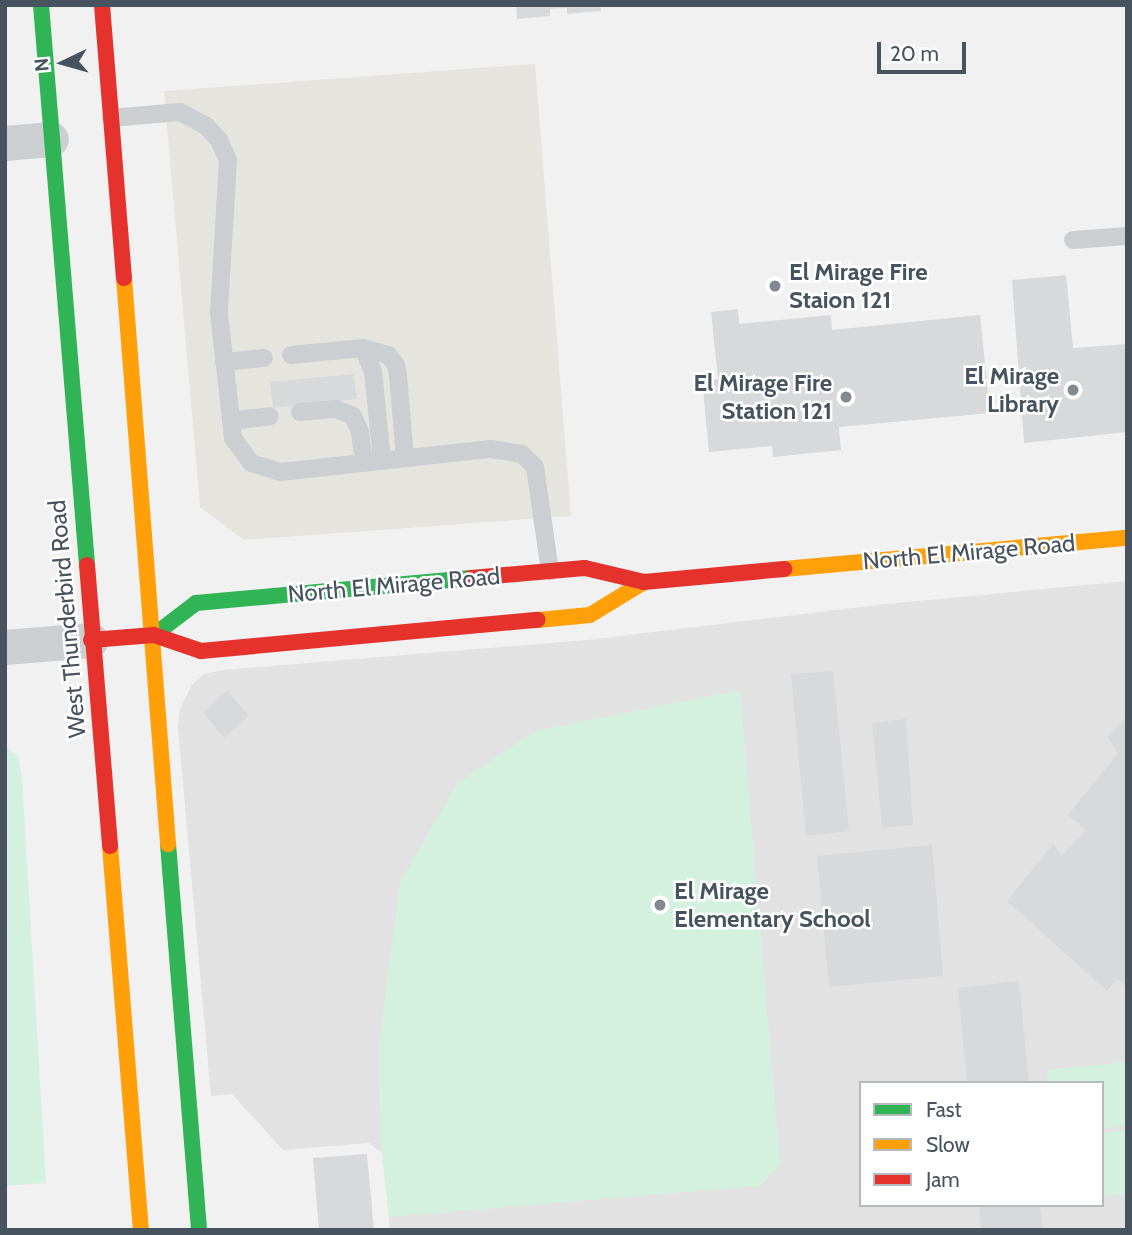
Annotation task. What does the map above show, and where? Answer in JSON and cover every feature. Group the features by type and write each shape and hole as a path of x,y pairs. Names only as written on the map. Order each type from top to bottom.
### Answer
{"main road":[{"name":"West Thunderbird Road","path":"41,5 141,1230"},
{"path":"102,5 154,635 199,1230"},
{"name":"North El Mirage Road","path":"154,635 196,603 585,568 644,582 1127,538"},
{"name":"North El Mirage Road","path":"91,640 154,635 201,651 590,615 644,582"}],"street":[{"path":"5,143 51,139"},
{"name":"North El Mirage Road","path":"5,647 91,640"}],"lane":[{"path":"111,118 180,112 206,127 219,140 228,160 219,313 233,438 251,463 281,472 491,449 522,454 535,467 550,571"},
{"path":"1073,240 1127,236"},
{"path":"363,348 373,371 373,462"},
{"path":"291,355 363,348 388,355 396,365 405,458"},
{"path":"224,362 264,358"},
{"path":"300,412 336,409 353,416 373,462"},
{"path":"231,421 270,416"}],"shaded area":[{"path":"535,64 571,516 244,540 200,507 164,91"},
{"name":"El Mirage Elementary School","path":"1127,581 1127,1230 390,1230 383,1154 369,1143 283,1150 232,1094 211,1096 178,727 180,708 192,685 204,674 223,670 587,640 877,605"}],"green space":[{"path":"740,690 780,1164 760,1186 389,1217 380,1137 379,1046 400,882 458,783 535,731"},
{"path":"5,746 18,756 22,778 46,1183 5,1186"},
{"path":"1127,1062 1127,1126 1104,1128 1104,1081 1048,1081 1047,1070"},
{"path":"1127,1130 1127,1194 1104,1196 1104,1133"}],"building":[{"path":"516,5 600,5 601,11 567,14 567,8 550,9 550,16 517,19"},
{"name":"El Mirage Library","path":"1066,275 1073,348 1127,344 1127,432 1024,443 1012,280"},
{"name":"El Mirage Fire Station 121","path":"738,309 739,324 831,315 832,330 980,315 990,413 839,427 841,450 773,457 772,446 709,452 702,380 718,379 711,312"},
{"path":"353,374 357,399 273,408 270,382"},
{"path":"833,671 849,831 806,836 791,674"},
{"path":"227,690 249,716 224,738 203,712"},
{"path":"1127,716 1127,988 1117,979 1107,991 1007,901 1053,844 1062,855 1086,830 1068,815 1118,753 1107,737"},
{"path":"906,719 913,825 882,828 872,723"},
{"path":"932,845 943,976 829,987 817,856"},
{"path":"1019,981 1029,1081 967,1081 958,988"},
{"path":"367,1154 374,1230 319,1230 313,1158"},
{"path":"979,1207 1040,1207 1043,1230 981,1230"}],"traffic: fast":[{"path":"41,5 87,565"},
{"path":"154,635 196,603 471,578"},
{"path":"168,844 199,1230"}],"traffic: slow":[{"path":"124,278 168,844"},
{"path":"784,569 1127,538"},
{"path":"538,620 590,615 644,582"},
{"path":"110,846 141,1230"}],"traffic: jam":[{"path":"102,5 124,278"},
{"path":"87,565 110,846"},
{"path":"471,578 585,568 644,582 784,569"},
{"path":"91,640 154,635 201,651 538,620"}],"place":[{"name":"El Mirage Fire Staion 121","path":"775,286"},
{"name":"El Mirage Library","path":"1073,390"},
{"name":"El Mirage Fire Station 121","path":"846,397"},
{"name":"El Mirage Elementary School","path":"660,905"}]}
